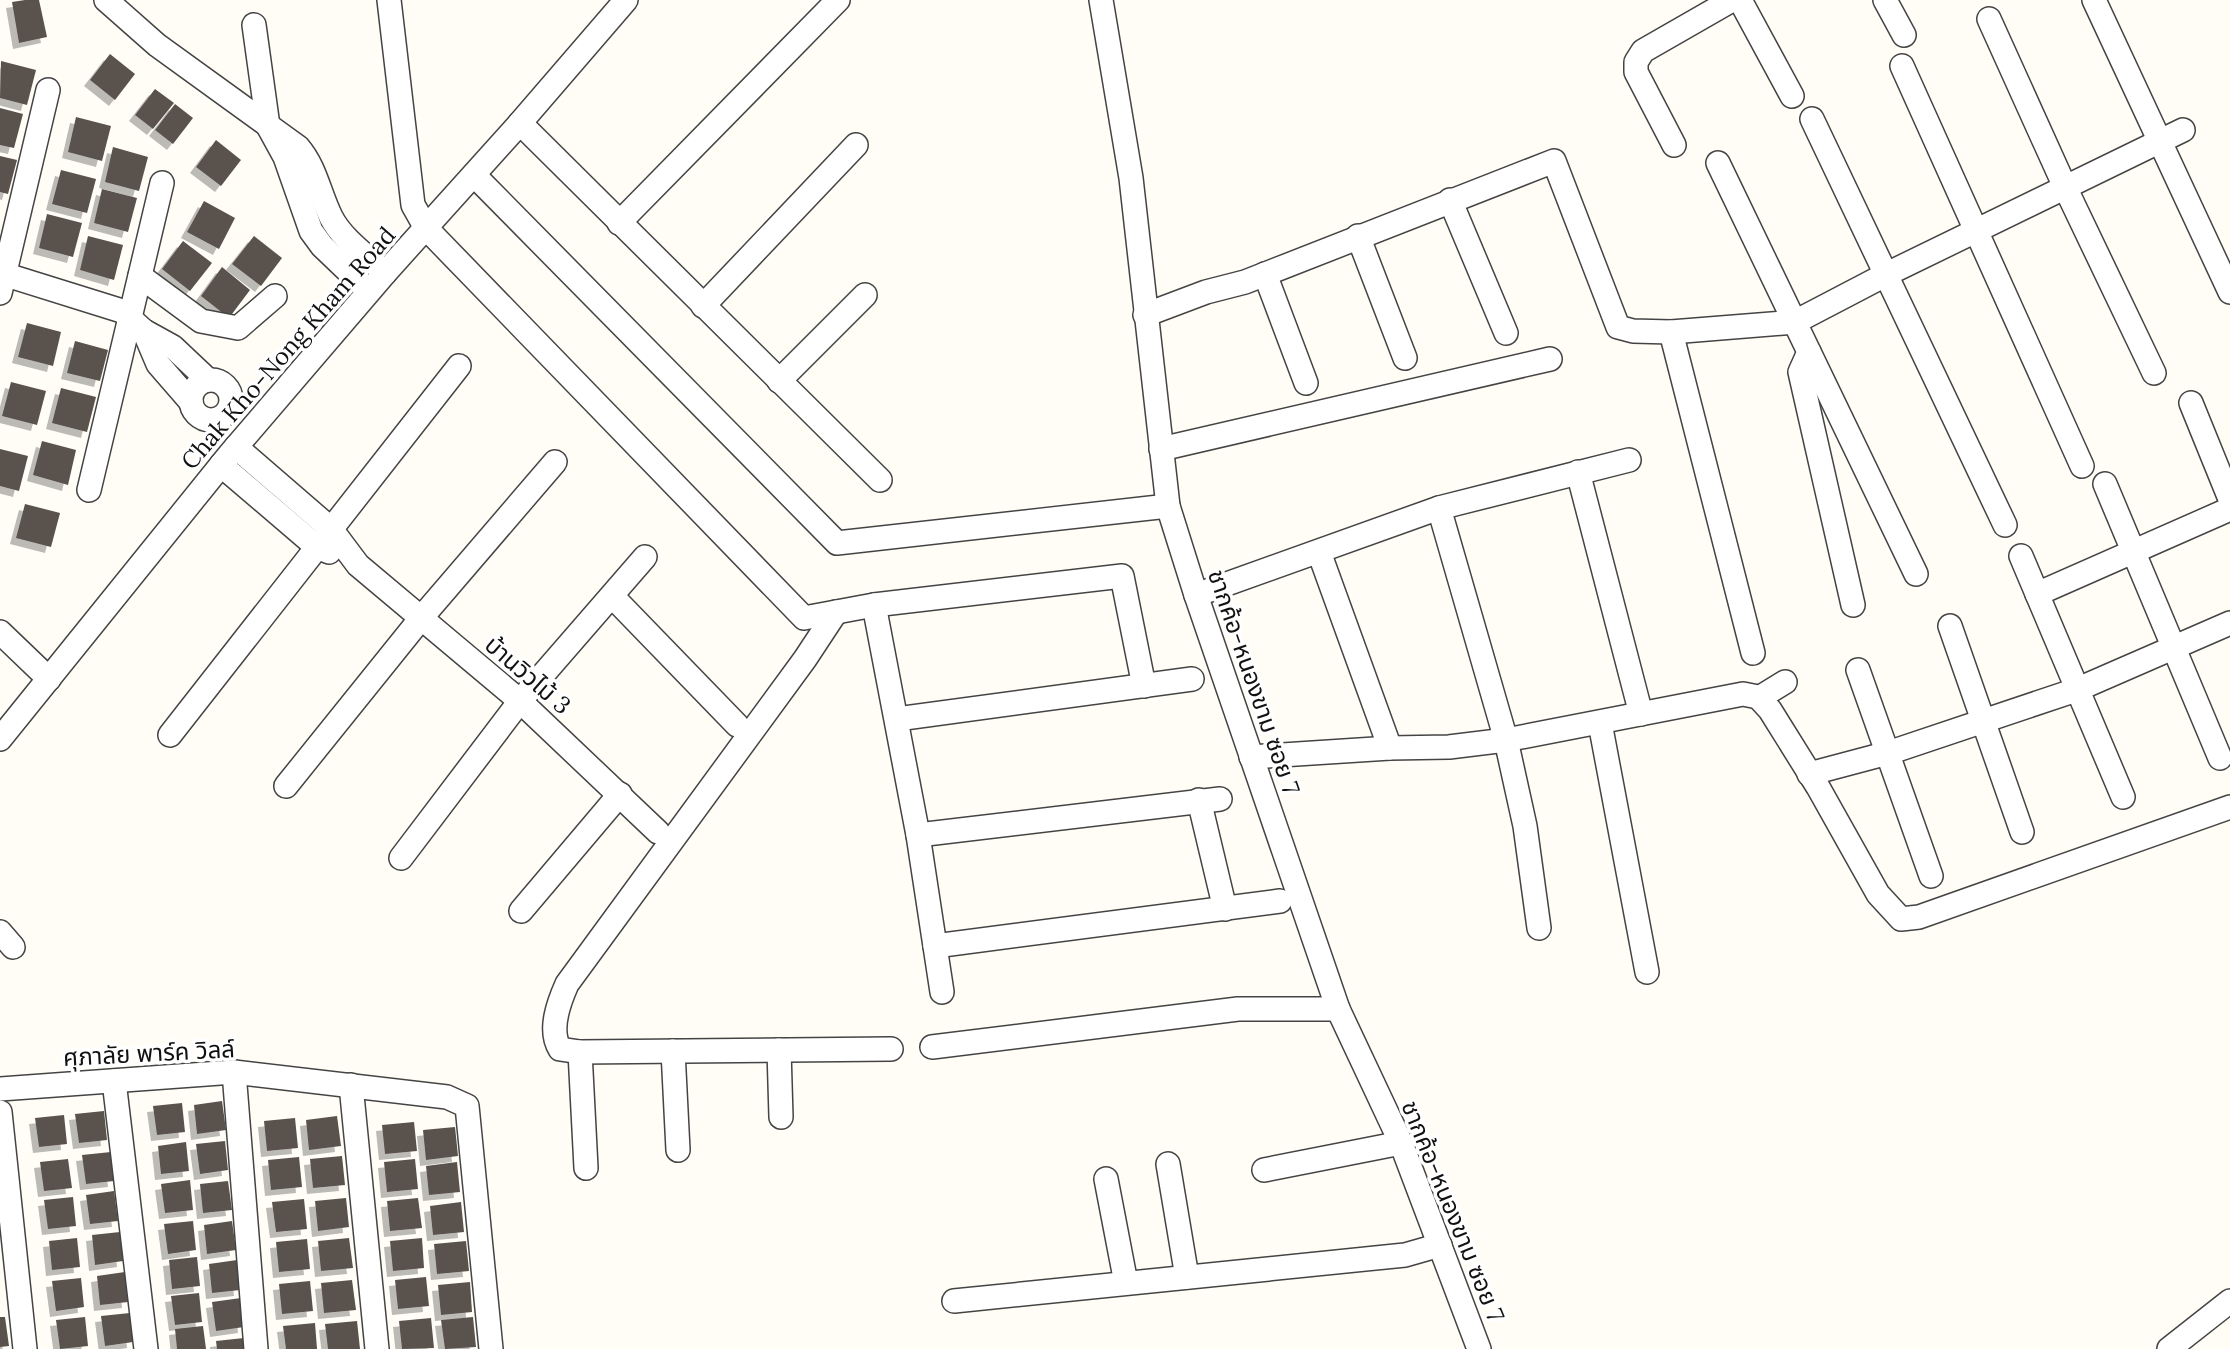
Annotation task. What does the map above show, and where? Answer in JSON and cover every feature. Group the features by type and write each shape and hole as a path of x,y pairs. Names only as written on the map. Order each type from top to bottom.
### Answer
{"street":[{"path":"106,0 158,45 298,147 309,160 332,218 342,233 385,272"},
{"path":"389,0 413,205 426,228 804,618 874,605 1122,576 1144,685"},
{"name":"Chak Kho-Nong Kham Road","path":"0,739 229,456 385,272 474,175 626,0"},
{"path":"619,223 838,0"},
{"name":"ชากค้อ-หนองขาม ซอย 7","path":"1101,0 1131,177 1168,506 1338,1009 1401,1143 1479,1349"},
{"path":"1674,145 1636,72 1636,62 1643,51 1732,0"},
{"path":"1740,0 1792,96"},
{"path":"1885,0 1903,35"},
{"path":"2094,0 2230,292"},
{"path":"1989,19 2154,373"},
{"path":"254,25 268,126 285,157 311,231 322,246 369,291"},
{"path":"1902,66 2082,466"},
{"path":"48,90 2,280 122,311 137,325 173,347 208,380"},
{"path":"1812,120 2005,525"},
{"path":"520,123 880,480"},
{"path":"1146,323 1206,292 1255,278 1554,161 1618,327 1633,331 1671,332 1794,322 2183,130"},
{"path":"703,306 856,145"},
{"path":"1718,163 1916,574"},
{"path":"474,175 837,543 1168,506"},
{"path":"89,489 137,325 140,276 162,183"},
{"path":"1450,201 1506,333"},
{"path":"1358,236 1405,358"},
{"path":"140,276 201,321 238,328 275,296"},
{"path":"1255,278 1306,383"},
{"path":"779,381 865,295"},
{"path":"137,325 158,364 191,402"},
{"path":"1671,332 1753,653"},
{"path":"1809,352 1800,372 1853,605"},
{"path":"1161,449 1549,359"},
{"path":"170,735 459,366"},
{"path":"208,380 220,382 228,389 231,399 229,410 212,421 202,419 194,412 191,402 192,391 208,380"},
{"path":"231,399 268,410"},
{"path":"2191,403 2230,499"},
{"path":"212,421 229,456"},
{"name":"บ้านวิวไม้ 3","path":"229,456 520,701 658,832"},
{"path":"1196,595 1439,508 1629,460"},
{"path":"286,786 422,617 555,462"},
{"path":"1578,472 1641,715"},
{"path":"2105,484 2220,758"},
{"path":"1439,508 1506,740 1525,826 1539,928"},
{"path":"2037,594 2230,509"},
{"path":"1319,552 1390,748"},
{"path":"2021,556 2123,797"},
{"path":"401,858 520,701 645,557"},
{"path":"612,596 737,725"},
{"path":"874,605 918,835 942,992"},
{"path":"836,612 805,659 567,984 559,1006 555,1037 560,1049 580,1052 891,1049"},
{"path":"1813,780 2076,690 2230,623"},
{"path":"1950,626 2022,832"},
{"path":"0,632 49,679"},
{"path":"1858,670 1931,876"},
{"path":"897,719 1192,679"},
{"path":"1759,698 1785,682"},
{"path":"1251,757 1450,747 1506,740 1744,694 1759,698 1770,710 1878,894 1901,919 1919,917 2230,807"},
{"path":"1600,723 1647,972"},
{"path":"521,911 620,794"},
{"path":"918,835 1210,799 1225,909"},
{"path":"935,946 1280,901"},
{"path":"932,1047 1238,1009 1338,1009"},
{"path":"779,1050 781,1117"},
{"path":"673,1051 678,1150"},
{"path":"580,1052 586,1168"},
{"path":"234,1072 256,1349"},
{"name":"ศุภาลัย พาร์ค วิลล์","path":"0,1089 234,1072 447,1097 467,1106 491,1349"},
{"path":"114,1081 146,1349"},
{"path":"351,1085 377,1349"},
{"path":"0,1112 24,1349"},
{"path":"1264,1171 1401,1143"},
{"path":"1168,1164 1187,1277"},
{"path":"1106,1179 1126,1283"},
{"path":"954,1301 1405,1255 1440,1245"},
{"path":"2169,1349 2208,1315 2230,1301"}],"building":[{"path":"39,0 47,37 19,43 12,2"},
{"path":"110,54 135,74 115,100 90,80"},
{"path":"1,61 36,70 27,105 0,98"},
{"path":"155,89 174,103 153,129 135,115"},
{"path":"175,104 193,118 173,144 155,130"},
{"path":"0,108 23,114 14,148 0,145"},
{"path":"76,117 111,126 102,161 68,152"},
{"path":"216,140 241,160 221,186 196,167"},
{"path":"113,147 148,157 139,191 105,182"},
{"path":"0,156 17,160 8,194 0,192"},
{"path":"61,170 96,179 87,213 52,204"},
{"path":"102,189 137,198 128,232 94,223"},
{"path":"204,201 235,218 219,249 187,232"},
{"path":"47,214 82,223 73,257 39,248"},
{"path":"88,236 123,245 114,280 80,270"},
{"path":"254,236 282,258 261,286 232,264"},
{"path":"183,241 212,263 190,291 162,269"},
{"path":"222,267 250,290 229,318 201,296"},
{"path":"27,323 61,332 53,366 18,357"},
{"path":"75,341 108,350 100,381 67,373"},
{"path":"11,382 46,391 37,425 2,416"},
{"path":"61,388 96,397 87,432 52,423"},
{"path":"42,441 76,450 68,485 33,475"},
{"path":"0,449 28,456 19,491 0,486"},
{"path":"25,504 60,513 51,547 16,538"},
{"path":"222,1101 226,1130 197,1134 194,1105"},
{"path":"182,1103 185,1132 157,1135 153,1106"},
{"path":"104,1111 107,1140 79,1143 75,1114"},
{"path":"64,1115 67,1144 39,1147 35,1118"},
{"path":"337,1116 341,1146 309,1150 306,1120"},
{"path":"295,1118 298,1148 267,1151 264,1121"},
{"path":"414,1122 417,1151 385,1154 382,1125"},
{"path":"455,1127 458,1156 426,1160 423,1130"},
{"path":"225,1141 228,1170 200,1174 196,1144"},
{"path":"186,1142 189,1171 161,1174 158,1146"},
{"path":"111,1152 114,1181 86,1184 82,1155"},
{"path":"342,1156 345,1185 313,1188 310,1159"},
{"path":"299,1157 302,1187 271,1190 268,1160"},
{"path":"68,1159 72,1188 44,1191 40,1162"},
{"path":"415,1159 418,1189 387,1192 384,1162"},
{"path":"457,1162 460,1192 429,1195 426,1166"},
{"path":"190,1180 193,1210 165,1213 161,1184"},
{"path":"228,1181 232,1210 203,1213 200,1184"},
{"path":"114,1191 118,1221 90,1224 86,1195"},
{"path":"73,1197 76,1226 48,1229 44,1200"},
{"path":"346,1198 349,1227 318,1231 315,1201"},
{"path":"418,1198 422,1228 390,1231 387,1201"},
{"path":"304,1199 307,1229 276,1232 272,1202"},
{"path":"461,1202 464,1232 433,1235 430,1206"},
{"path":"193,1221 196,1250 168,1254 164,1224"},
{"path":"232,1221 236,1250 207,1254 204,1225"},
{"path":"120,1232 123,1261 95,1265 92,1235"},
{"path":"77,1238 80,1267 52,1270 49,1241"},
{"path":"349,1238 353,1268 321,1271 318,1241"},
{"path":"422,1238 424,1268 393,1271 390,1241"},
{"path":"307,1239 310,1269 279,1272 276,1242"},
{"path":"466,1241 469,1271 437,1274 434,1244"},
{"path":"197,1257 200,1286 172,1289 169,1260"},
{"path":"237,1260 240,1290 212,1293 209,1264"},
{"path":"125,1272 128,1302 100,1305 97,1276"},
{"path":"426,1277 429,1306 398,1309 395,1280"},
{"path":"81,1278 84,1307 56,1311 52,1281"},
{"path":"352,1280 356,1310 324,1313 321,1283"},
{"path":"310,1281 313,1311 282,1314 279,1284"},
{"path":"470,1282 472,1312 441,1315 438,1285"},
{"path":"199,1293 202,1322 175,1325 171,1296"},
{"path":"241,1298 244,1327 216,1331 212,1302"},
{"path":"130,1313 133,1342 105,1346 101,1316"},
{"path":"0,1317 5,1317 9,1346 0,1347"},
{"path":"85,1317 88,1346 60,1349 56,1320"},
{"path":"473,1317 476,1347 445,1349 441,1320"},
{"path":"431,1318 434,1348 402,1349 399,1321"},
{"path":"357,1321 360,1349 328,1349 325,1324"},
{"path":"315,1323 317,1349 286,1349 283,1326"},
{"path":"203,1326 206,1349 177,1349 175,1329"},
{"path":"244,1338 246,1349 217,1349 216,1341"}]}
